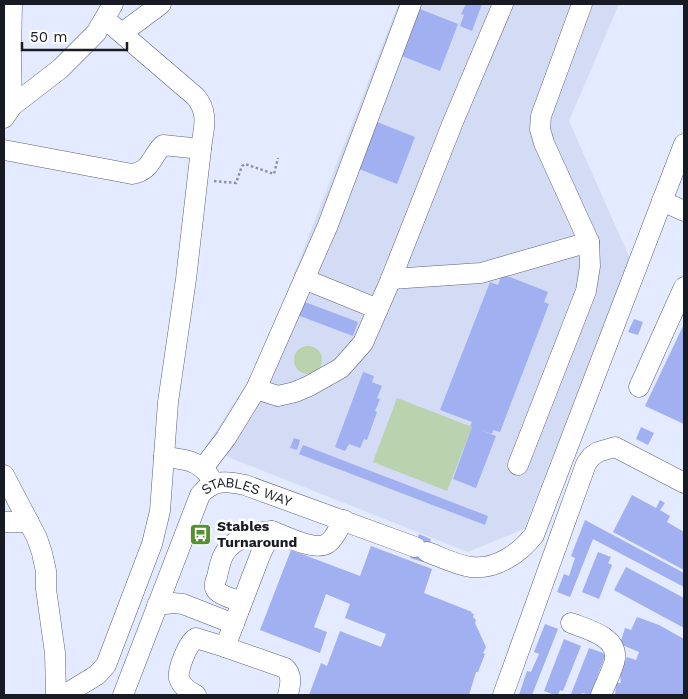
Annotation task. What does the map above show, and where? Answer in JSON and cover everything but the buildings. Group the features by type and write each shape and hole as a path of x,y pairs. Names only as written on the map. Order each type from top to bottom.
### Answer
{"street":[{"path":"8,112 12,4"},
{"path":"122,34 161,4"},
{"path":"164,457 192,460 208,476 226,438 256,389 328,224 411,4"},
{"path":"256,389 278,396 295,392 341,368 363,344 503,4"},
{"path":"518,465 586,291 590,266 589,242 544,143 540,129 541,116 582,4"},
{"path":"8,112 71,58 96,33 109,12 122,34 196,97 204,109 205,123 186,279 168,402 160,512 152,544 103,670 64,695"},
{"name":"STABLES WAY","path":"123,695 200,495 205,488 208,476 245,485 472,567 490,565 508,559 524,548 534,534 684,144"},
{"path":"4,150 132,174 147,167 163,145 201,149"},
{"path":"662,201 684,211"},
{"path":"391,279 481,273 589,242"},
{"path":"304,279 378,309"},
{"path":"639,387 684,287"},
{"path":"503,695 586,464 591,457 606,449 615,447 684,483"},
{"path":"4,475 37,538 46,571 46,590 55,653 56,695"},
{"path":"242,602 221,594 214,585 225,553 238,542 262,532 272,531 310,545 322,546 331,540 344,520"},
{"path":"4,522 29,522"},
{"path":"225,647 261,553 272,531"},
{"path":"158,605 183,604 234,624"},
{"path":"571,623 607,638 613,648 616,657 601,695"},
{"path":"196,695 187,689 179,678 179,671 189,645 196,638 285,668 289,671 291,679 288,695"}],"path":[{"path":"197,180 236,184 242,166 245,164 274,174 278,158"}],"shaded area":[{"path":"398,4 619,4 569,121 630,259 524,529 468,552 233,459 206,446 260,363"}],"green space":[{"path":"308,346 318,350 322,360 318,370 308,374 298,370 294,360 298,350"},
{"path":"397,398 472,427 447,491 373,462"}],"place":[{"name":"Stables Turnaround","path":"201,534"}]}
